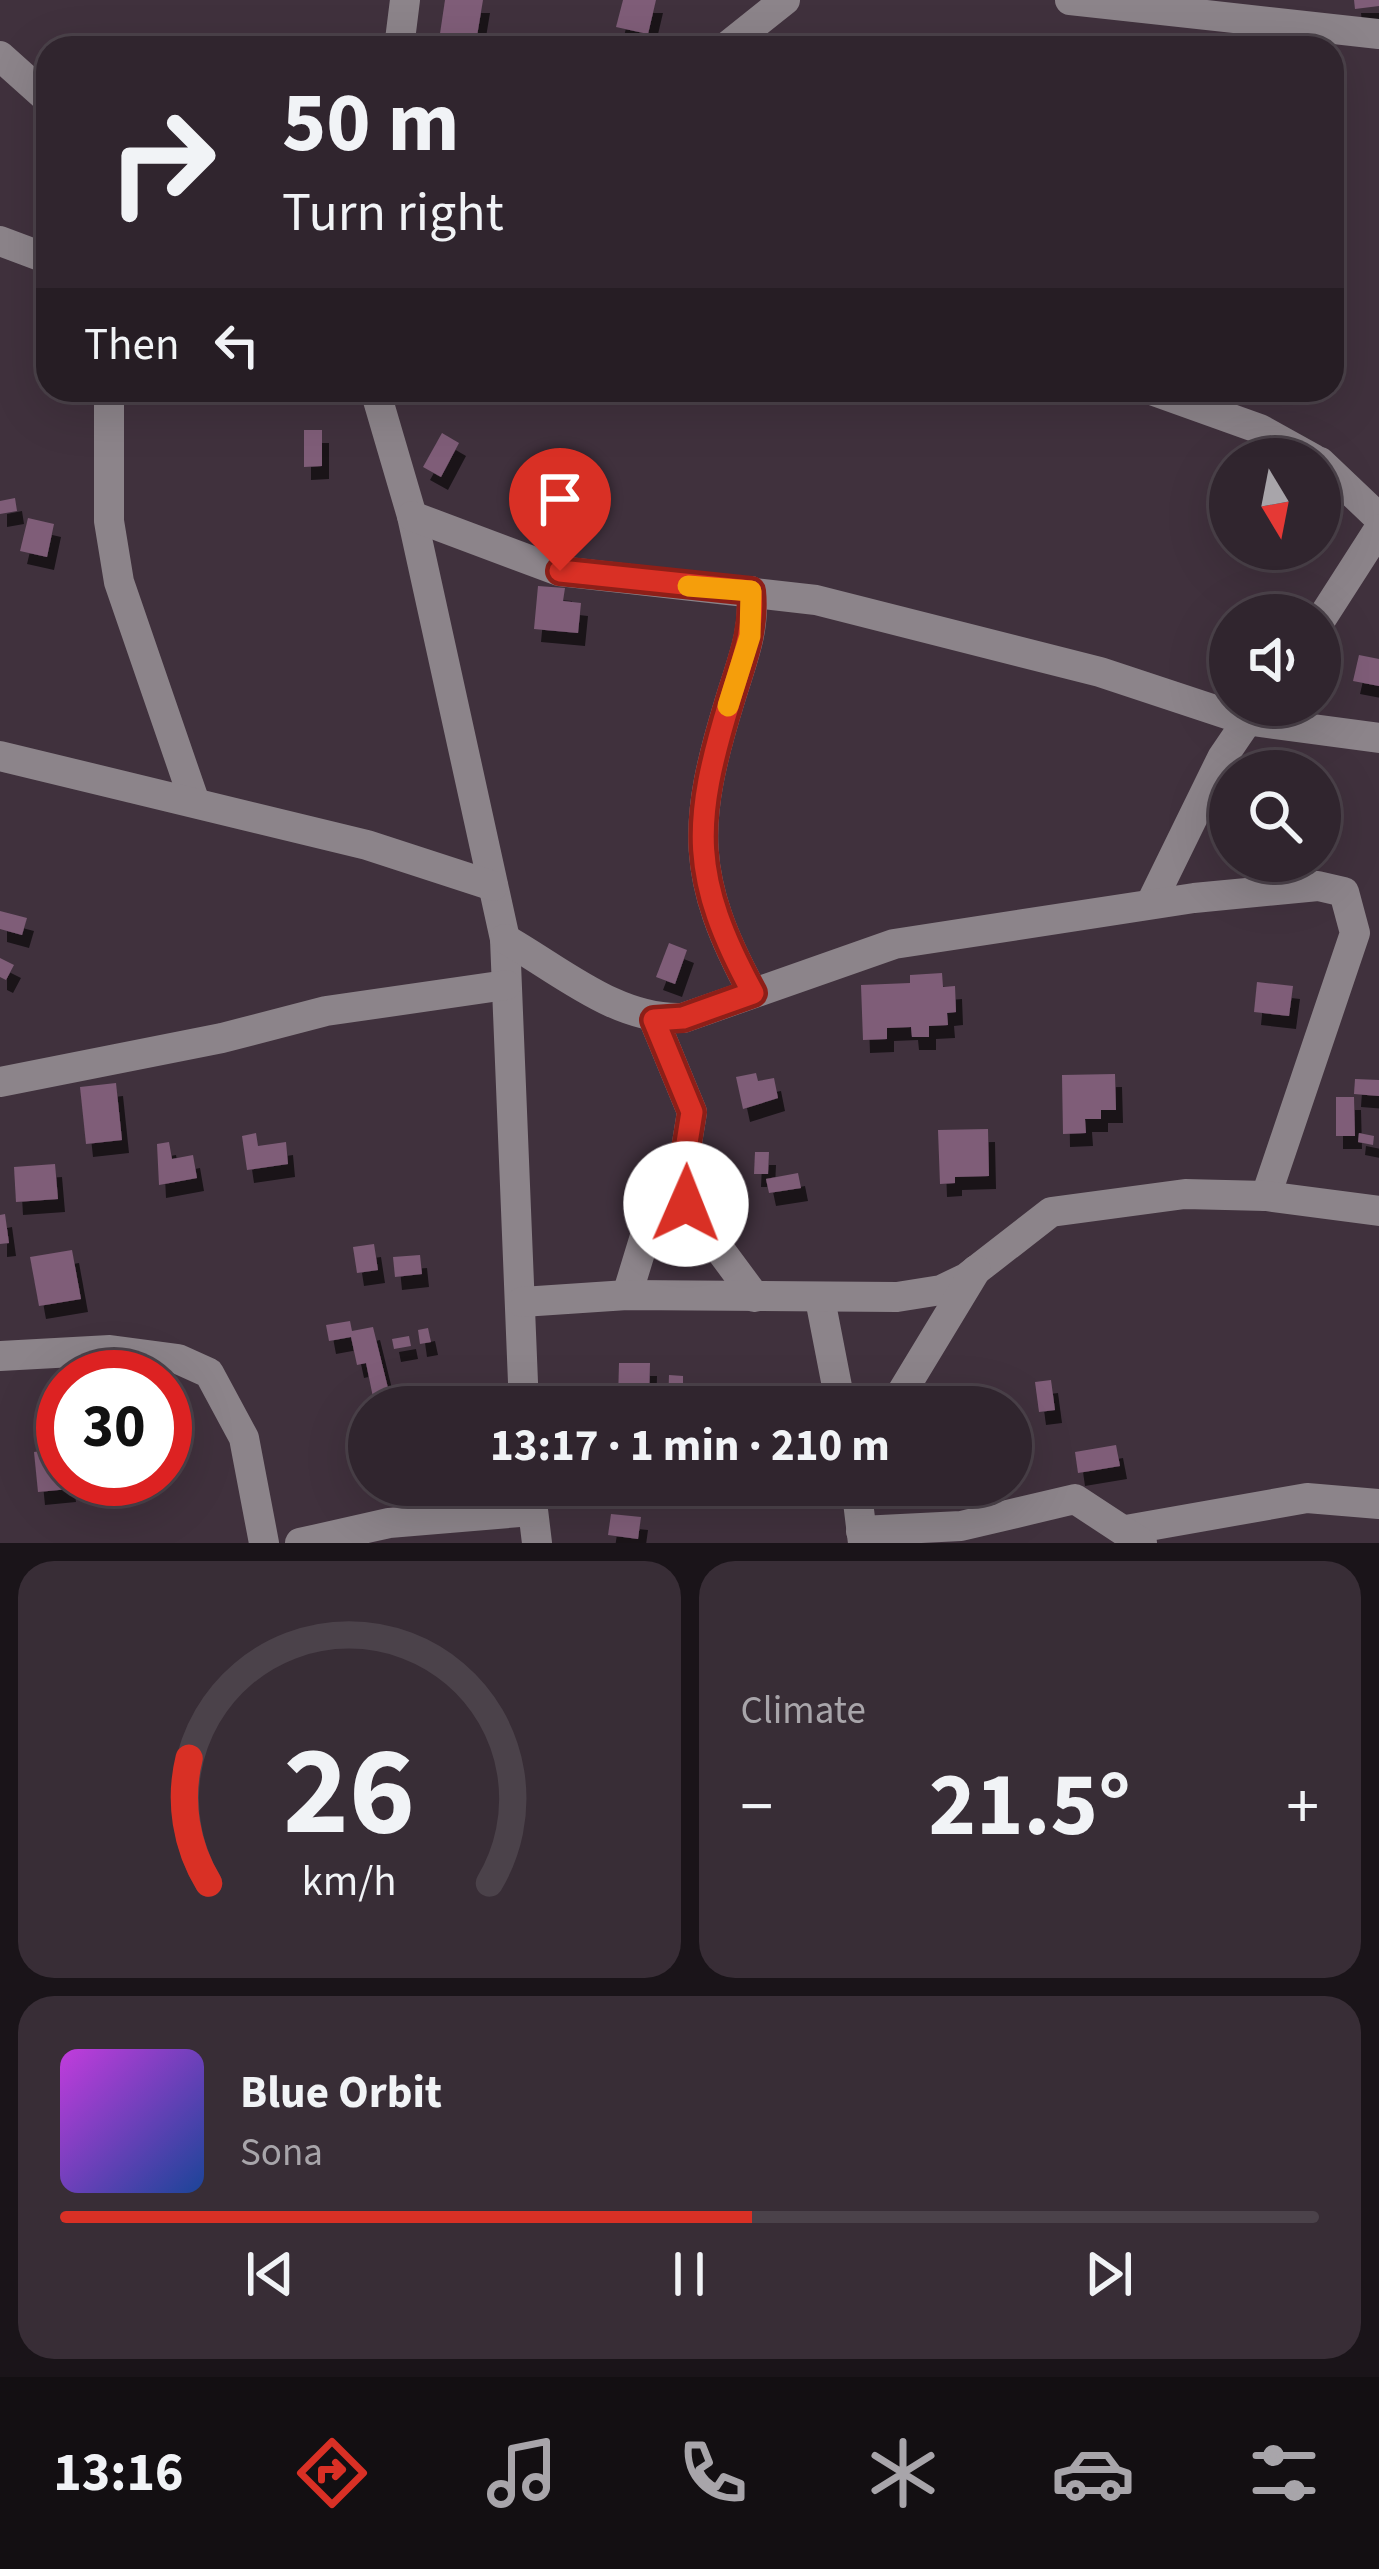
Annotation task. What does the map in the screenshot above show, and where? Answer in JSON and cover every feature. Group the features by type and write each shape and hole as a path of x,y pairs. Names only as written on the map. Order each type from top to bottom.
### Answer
{"street":[{"path":"401,36 405,0"},
{"path":"733,0 740,36"},
{"path":"746,36 785,0"},
{"path":"1070,0 1278,10 1379,34"},
{"path":"0,56 36,88"},
{"path":"0,242 36,255"},
{"path":"109,402 109,521 119,582 194,800"},
{"path":"379,402 412,516 505,939 524,1386"},
{"path":"1185,402 1276,438"},
{"path":"1341,483 1379,518"},
{"path":"412,516 560,571 816,600 1209,701"},
{"path":"1335,594 1379,529"},
{"path":"751,591 750,636 702,800 709,902 753,993"},
{"path":"1151,903 1245,726"},
{"path":"1320,726 1379,738"},
{"path":"0,756 408,856 493,886"},
{"path":"505,939 610,1002 654,1020 683,1018 894,944 1151,903 1318,886 1344,892 1352,906 1355,933 1266,1196"},
{"path":"0,1082 222,1038 326,1011 506,985"},
{"path":"654,1020 692,1112 681,1180 686,1204 755,1298"},
{"path":"627,1295 653,1210 686,1150"},
{"path":"522,1302 627,1295 820,1299 941,1290 976,1270 1051,1212 1185,1194 1266,1196 1379,1211"},
{"path":"906,1386 976,1270"},
{"path":"820,1299 837,1386"},
{"path":"0,1356 110,1350 178,1359 209,1373 244,1438 264,1543"},
{"path":"858,1506 862,1537 985,1523 1063,1499 1089,1505 1134,1536 1307,1498 1379,1504"},
{"path":"300,1543 486,1506"},
{"path":"532,1506 537,1543"}],"building":[{"path":"445,0 483,0 477,36 440,36"},
{"path":"623,0 656,0 648,34 616,27"},
{"path":"1354,0 1379,0 1379,6 1355,9"},
{"path":"304,430 322,430 322,466 304,467"},
{"path":"442,433 459,443 441,477 423,467"},
{"path":"15,498 17,511 0,514 0,501"},
{"path":"28,518 54,524 47,557 20,551"},
{"path":"538,586 565,588 563,601 581,603 578,633 534,629"},
{"path":"1359,655 1379,659 1379,686 1353,681"},
{"path":"0,911 27,918 22,935 0,929"},
{"path":"669,943 687,950 675,984 656,977"},
{"path":"0,958 14,965 6,980 0,977"},
{"path":"942,973 943,987 955,986 956,1012 947,1013 948,1025 929,1026 929,1037 912,1037 911,1027 887,1028 887,1039 863,1040 861,985 910,983 910,975"},
{"path":"1257,982 1293,986 1289,1016 1254,1012"},
{"path":"756,1073 758,1081 774,1078 778,1098 743,1109 736,1077"},
{"path":"1115,1074 1116,1110 1101,1110 1101,1119 1085,1119 1086,1133 1063,1134 1062,1075"},
{"path":"1355,1079 1379,1080 1379,1096 1354,1094"},
{"path":"116,1083 122,1140 86,1144 80,1087"},
{"path":"1336,1097 1354,1097 1355,1136 1336,1136"},
{"path":"988,1129 989,1176 955,1177 955,1183 940,1184 938,1130"},
{"path":"256,1133 258,1146 286,1142 288,1164 247,1170 242,1136"},
{"path":"1359,1133 1374,1136 1373,1145 1358,1142"},
{"path":"169,1142 172,1159 193,1155 197,1178 159,1185 157,1144"},
{"path":"755,1152 769,1152 768,1174 754,1174"},
{"path":"55,1164 58,1199 16,1202 14,1167"},
{"path":"798,1173 801,1188 769,1193 766,1179"},
{"path":"5,1214 9,1243 0,1244 0,1215"},
{"path":"374,1244 378,1270 357,1273 353,1247"},
{"path":"72,1250 81,1299 39,1306 30,1257"},
{"path":"420,1255 422,1274 395,1277 393,1257"},
{"path":"350,1321 352,1331 373,1327 388,1386 371,1386 366,1363 357,1365 351,1337 329,1341 326,1325"},
{"path":"428,1328 431,1342 420,1344 418,1330"},
{"path":"409,1336 411,1346 394,1349 392,1339"},
{"path":"619,1363 650,1363 649,1386 618,1386"},
{"path":"669,1375 683,1376 683,1386 669,1386"},
{"path":"1051,1380 1055,1410 1039,1412 1035,1382"},
{"path":"1116,1445 1120,1466 1078,1473 1075,1452"},
{"path":"611,1514 641,1517 638,1539 608,1535"}],"slow traffic":[{"path":"688,586 751,591 750,636 728,706"}],"route":[{"path":"560,571 751,591 750,636 702,800 709,902 753,993 709,1011 654,1020 692,1112 681,1180 686,1204"}]}
